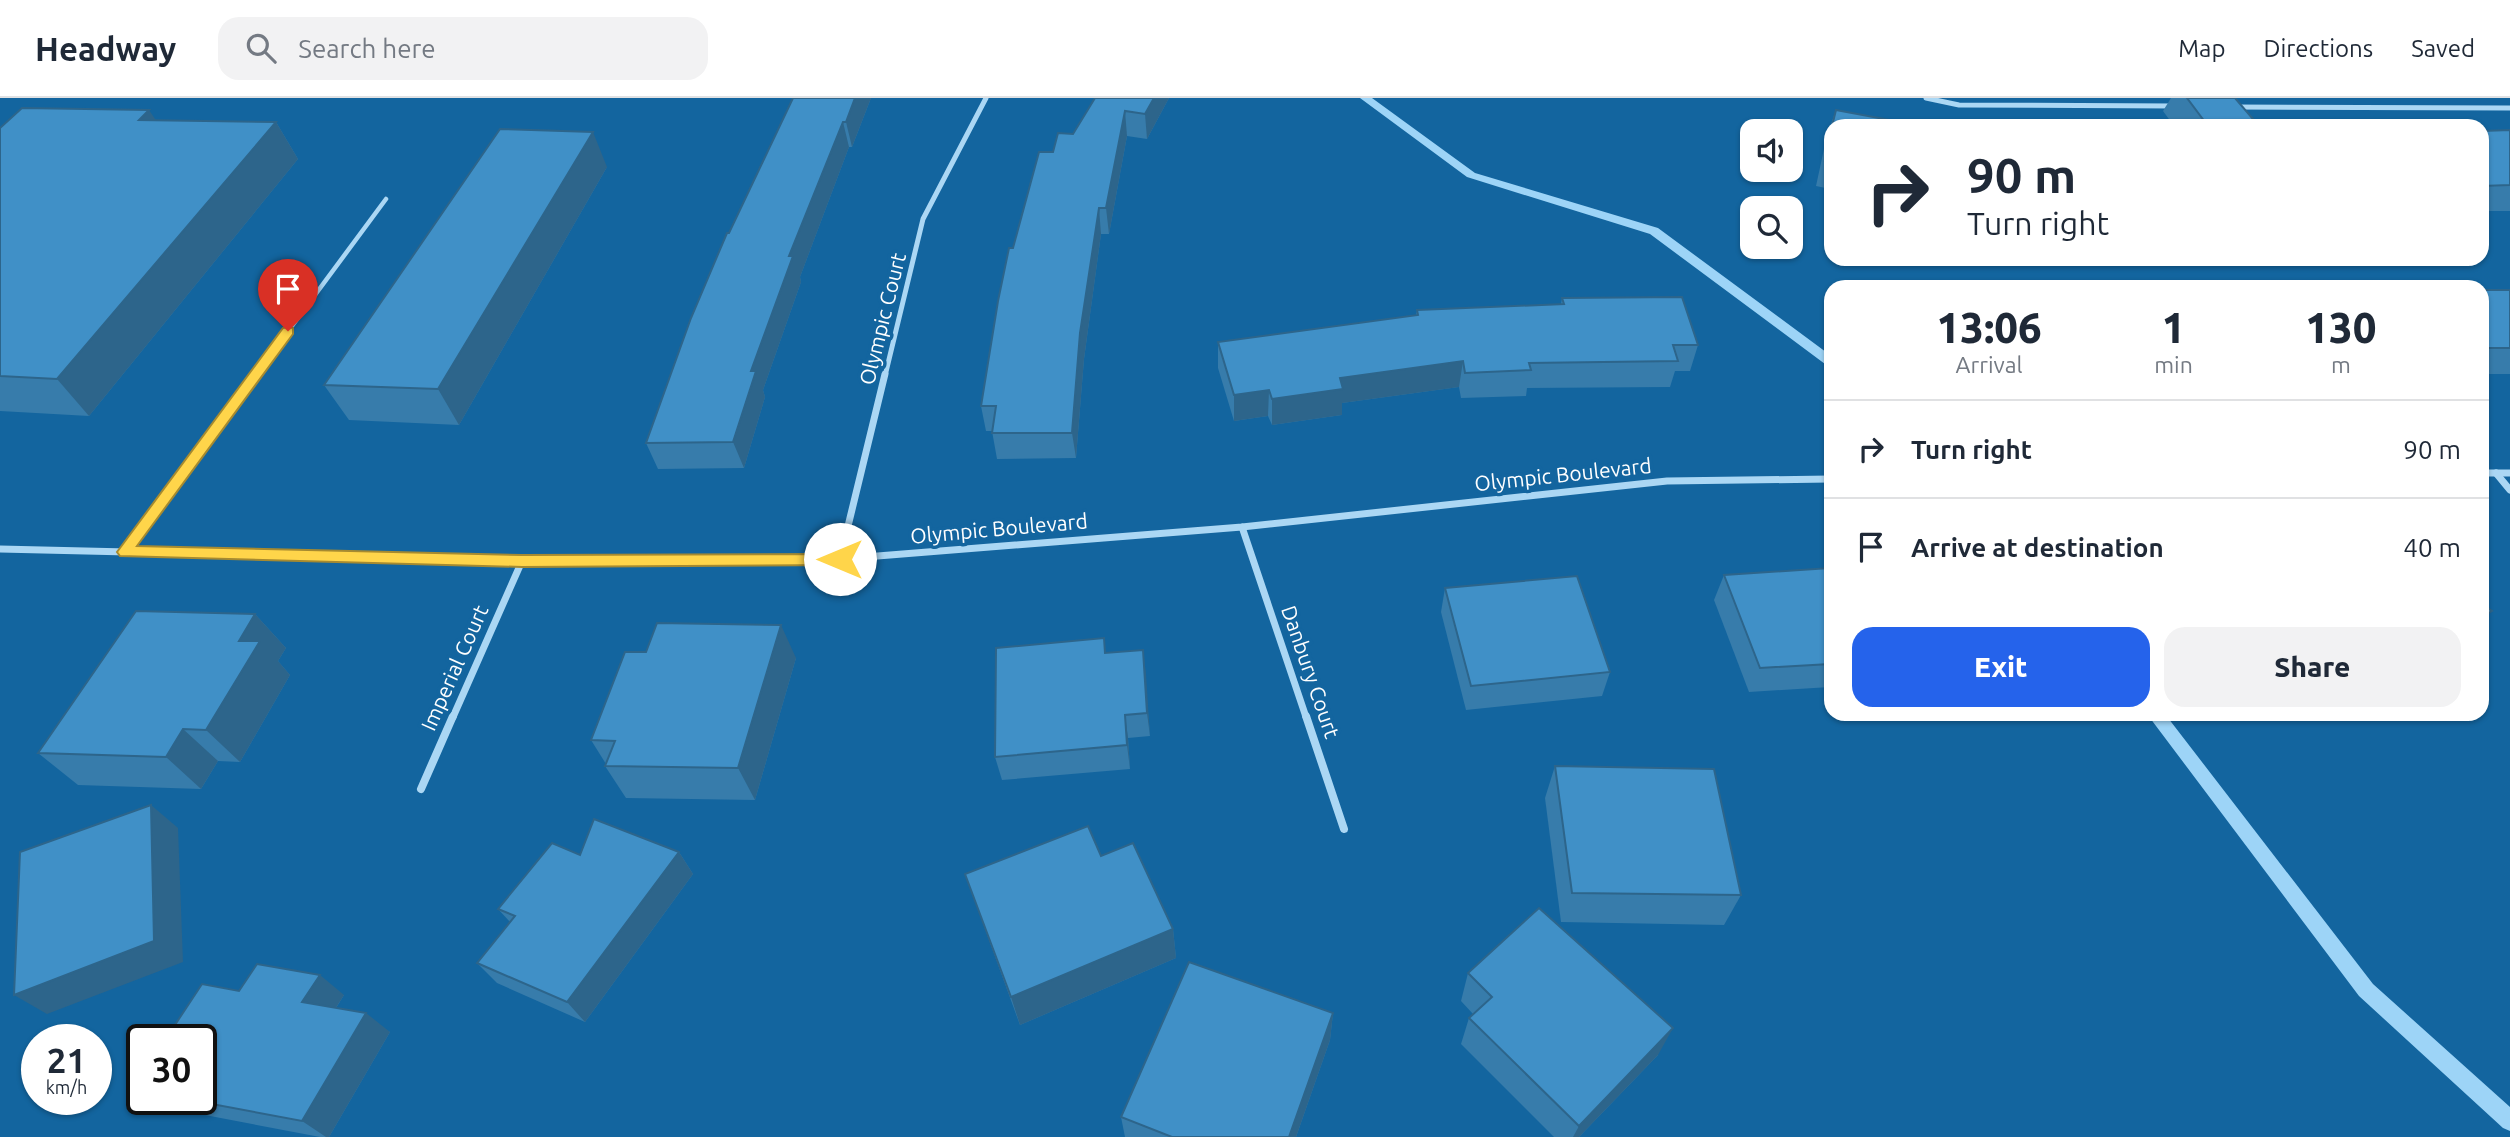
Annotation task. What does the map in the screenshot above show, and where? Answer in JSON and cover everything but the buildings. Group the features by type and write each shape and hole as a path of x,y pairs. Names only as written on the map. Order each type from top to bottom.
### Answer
{"street":[{"name":"Olympic Court","path":"840,559 923,219 986,98"},
{"path":"1926,98 1959,105 2179,106"},
{"path":"2221,107 2510,108"},
{"path":"2496,473 2510,490"},
{"path":"2489,474 2510,473"},
{"name":"Olympic Boulevard","path":"0,549 522,561 840,559 1242,527 1667,481 1824,479"},
{"name":"Danbury Court","path":"1242,527 1344,829"},
{"name":"Imperial Court","path":"421,789 522,561"}],"lane":[{"path":"125,552 386,199"}],"waterway":[{"path":"1365,98 1471,175 1654,231 1824,357"},
{"path":"2160,721 2366,990 2510,1121"}],"route":[{"path":"288,331 125,552 522,561 840,559"}]}
